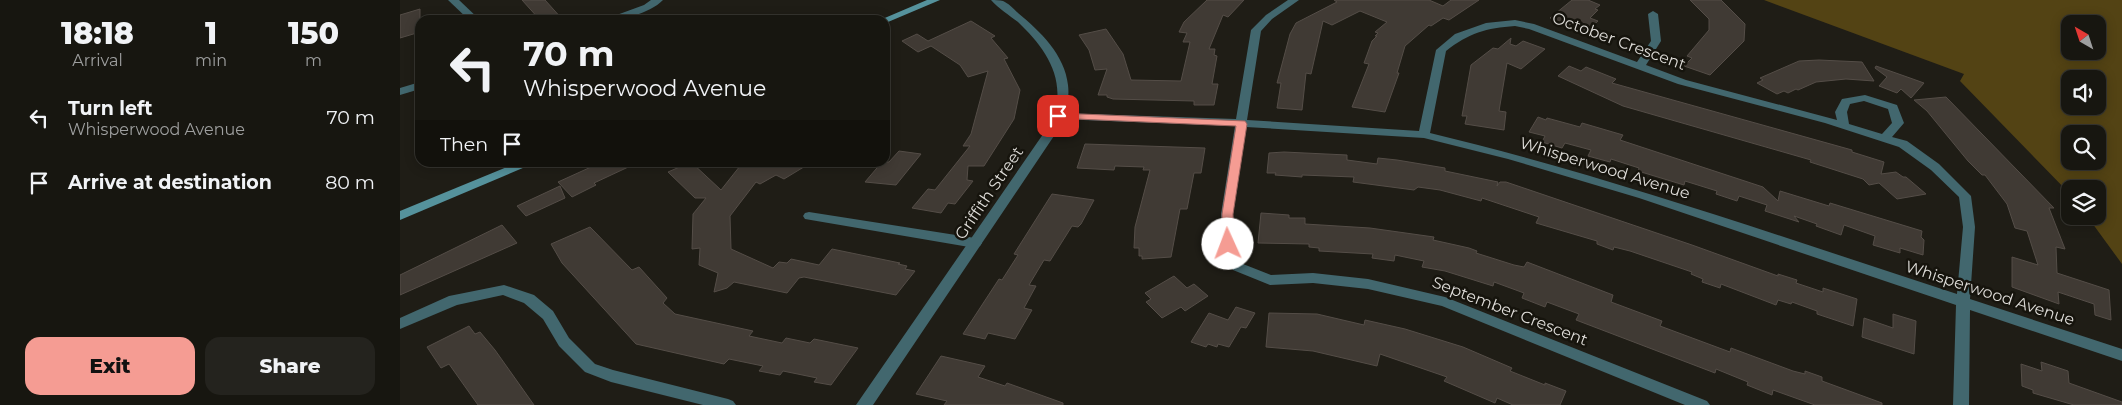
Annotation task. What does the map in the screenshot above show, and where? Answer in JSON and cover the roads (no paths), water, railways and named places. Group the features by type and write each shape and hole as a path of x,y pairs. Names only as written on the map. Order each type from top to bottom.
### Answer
{"main road":[{"path":"890,18 935,0"},
{"path":"400,216 519,167"}],"street":[{"path":"453,0 470,15"},
{"path":"623,15 647,7 658,0"},
{"name":"Griffith Street","path":"864,405 1054,127 1063,102 1062,74 1045,43 1023,20 996,0"},
{"name":"September Crescent","path":"1294,0 1269,17 1256,30 1228,214 1228,244 1238,267 1270,280 1313,278 1368,284 1445,302 1702,405"},
{"path":"1639,67 1656,41 1653,14"},
{"name":"October Crescent","path":"1424,135 1441,50 1459,36 1489,25 1515,23 1531,26 1682,82 1903,144 1935,167 1965,196 1969,227 1963,300"},
{"path":"400,92 415,87"},
{"path":"1844,126 1841,112 1846,101 1865,98 1893,107 1898,123 1885,138"},
{"name":"Whisperwood Avenue","path":"1058,116 1242,124 1424,135 1511,156 1643,195 1963,300 2122,355"},
{"path":"808,216 975,243"},
{"path":"400,324 454,300 504,290 530,299 548,315 564,342 590,368 611,376 728,405"},
{"path":"1961,405 1963,300"}]}
